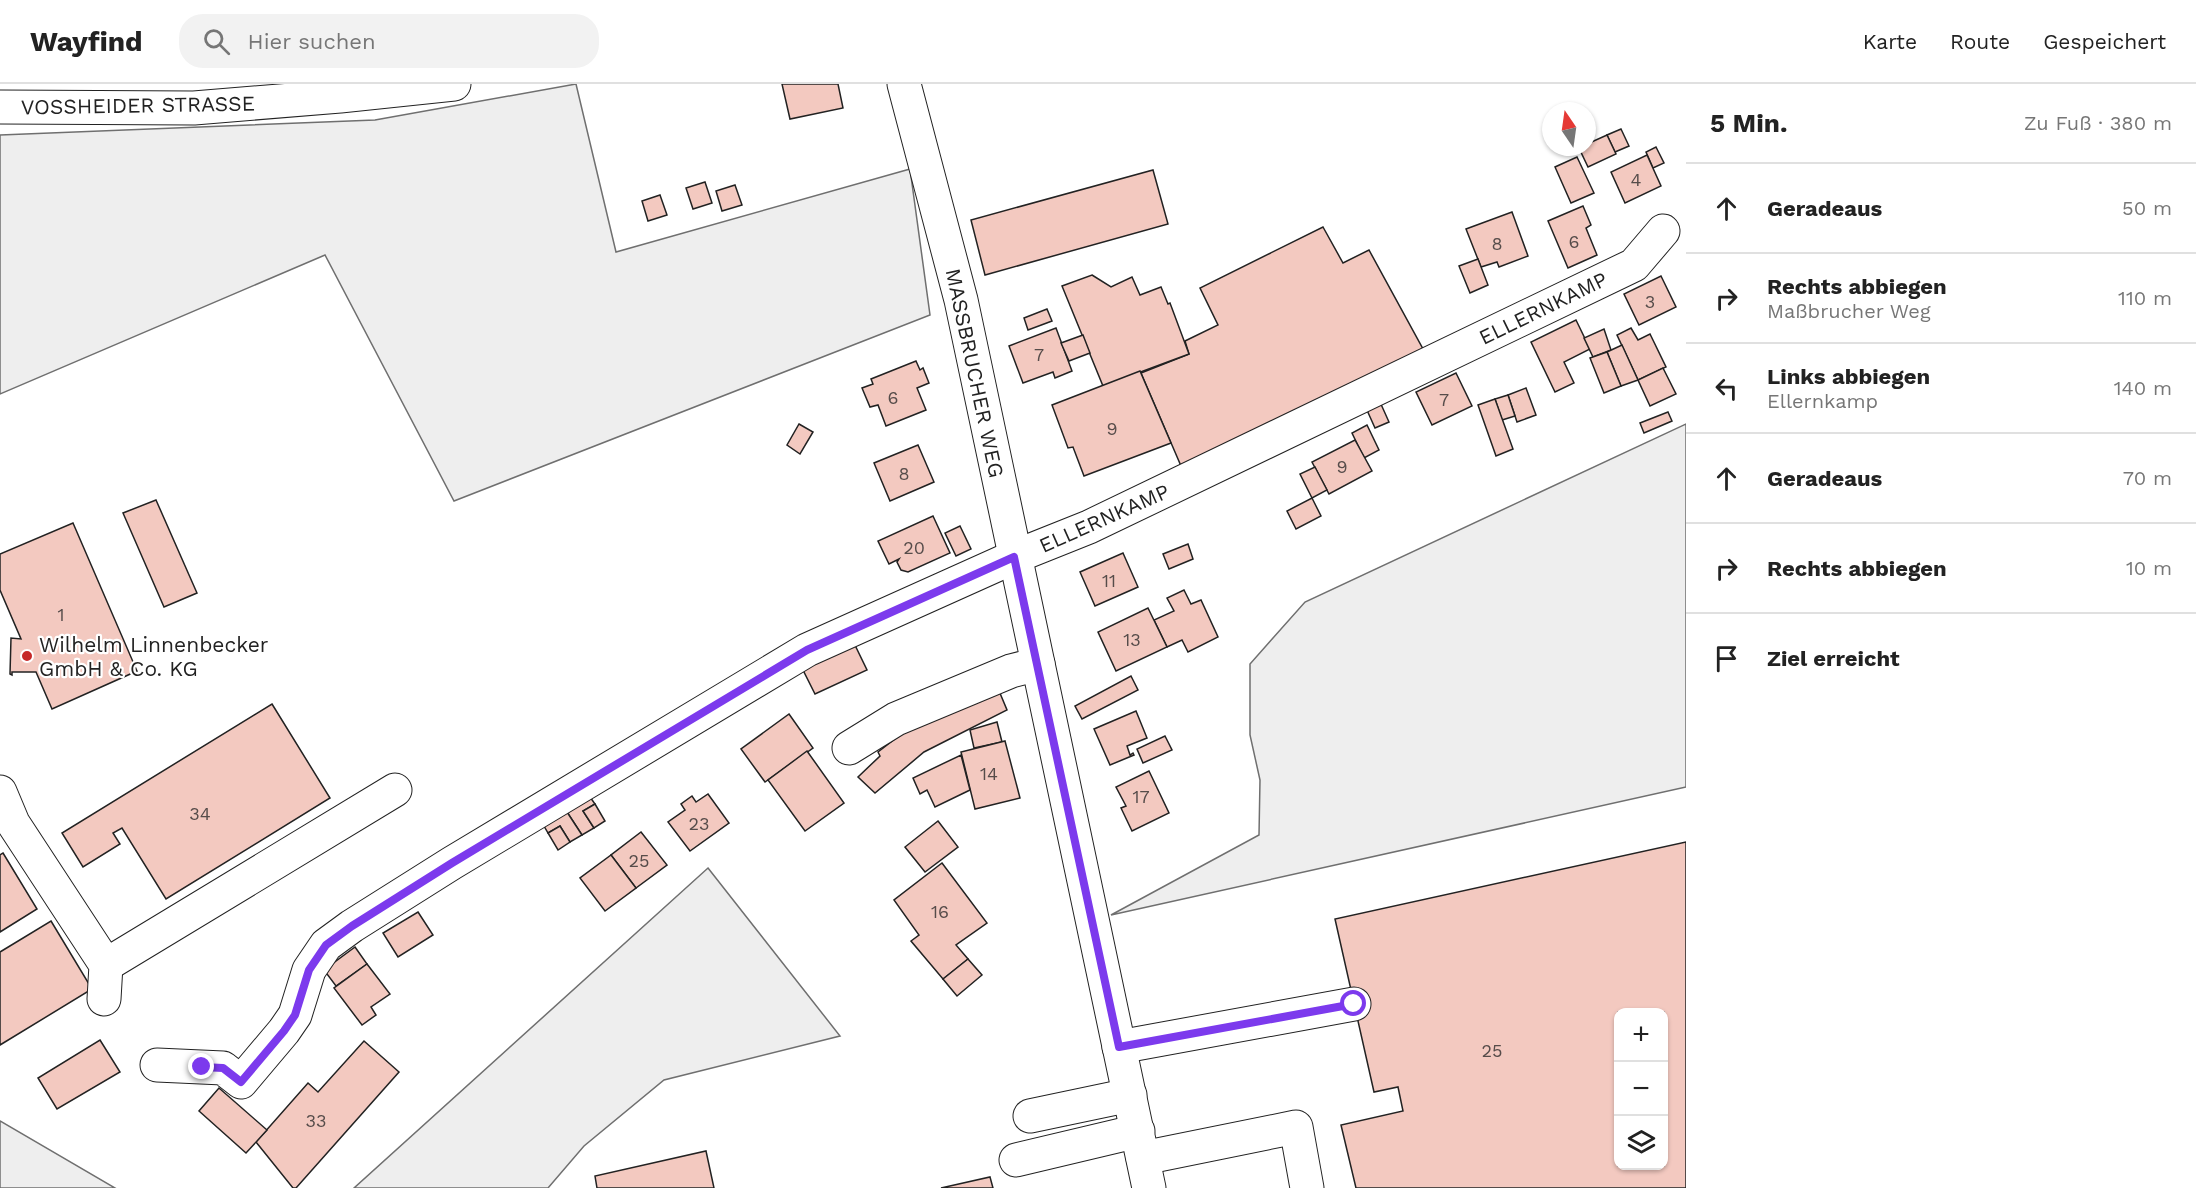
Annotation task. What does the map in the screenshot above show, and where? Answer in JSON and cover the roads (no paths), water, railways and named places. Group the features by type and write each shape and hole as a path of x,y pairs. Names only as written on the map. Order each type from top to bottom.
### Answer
{"street":[{"name":"VOSSHEIDER STRASSE","path":"0,107 116,96 194,108 454,84"},
{"name":"MASSBRUCHER WEG","path":"904,84 961,300 1143,1159"},
{"name":"ELLERNKAMP","path":"157,1065 223,1068 241,1082 295,1015 309,970 326,945 452,863 807,650 1014,557 1089,527 1634,265 1664,231"},
{"path":"849,748 896,719 1011,671 1038,664"},
{"path":"106,965 395,790"},
{"path":"0,792 13,823 106,965 104,999"},
{"path":"1119,1047 1354,1004"},
{"path":"1030,1116 1130,1095"},
{"path":"1016,1160 1143,1159 1296,1127 1307,1188"}],"place":[{"name":"Wilhelm Linnenbecker GmbH & Co. KG","path":"27,656"}]}
